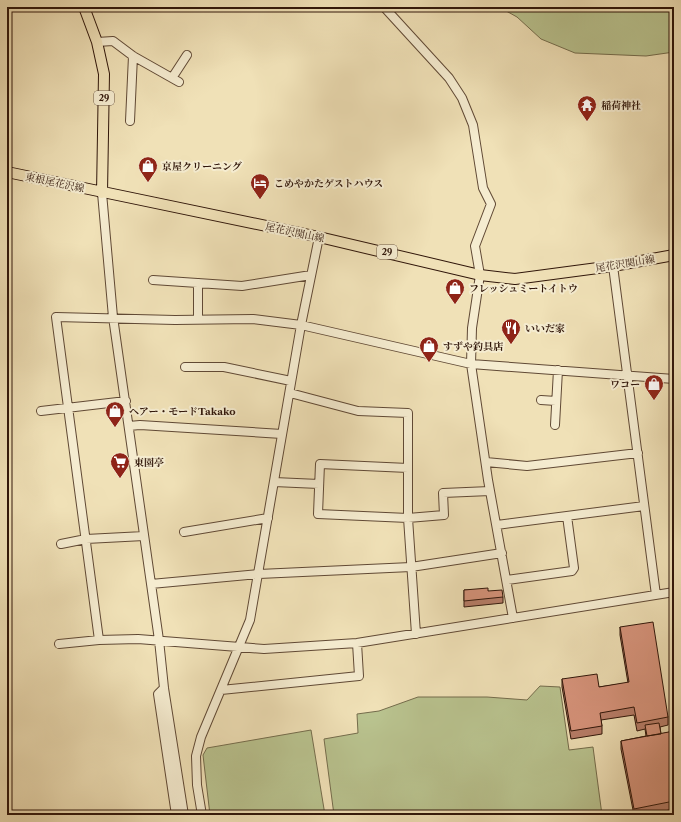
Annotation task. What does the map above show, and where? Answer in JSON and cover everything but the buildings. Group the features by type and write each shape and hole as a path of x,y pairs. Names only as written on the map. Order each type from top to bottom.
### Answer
{"main road":[{"name":"29","path":"84,7 97,42 104,74 102,193"},
{"name":"東根尾花沢線","path":"7,172 102,193"},
{"name":"尾花沢関山線","path":"102,193 319,237 480,275 515,279 613,266 674,255"}],"street":[{"path":"384,7 449,78 462,98 473,125 483,188 491,204 476,246 480,275 472,328 471,364 490,491 513,618"},
{"path":"97,42 113,41 133,56 176,80 187,55"},
{"path":"130,120 133,56"},
{"path":"102,193 114,317 159,640 164,688 184,815"},
{"path":"202,815 197,785 196,756 201,737 240,648 250,620 301,325 319,237"},
{"path":"613,266 656,595"},
{"path":"153,280 242,286 311,275"},
{"path":"198,283 198,319"},
{"path":"99,640 56,317 114,317 175,320 253,319 301,325 471,364 674,379"},
{"path":"185,367 224,367 292,381"},
{"path":"556,425 558,370"},
{"path":"290,393 358,410 408,413 408,518 416,634"},
{"path":"541,400 556,401"},
{"path":"41,411 126,401"},
{"path":"129,426 140,425 282,434"},
{"path":"486,462 527,466 638,453"},
{"path":"408,468 320,464 318,514 408,518 444,515 443,493 490,491"},
{"path":"274,482 319,484"},
{"path":"497,525 644,506"},
{"path":"507,580 572,571 574,568 567,516"},
{"path":"184,532 268,518"},
{"path":"61,544 86,539 144,536"},
{"path":"151,584 259,574 411,567 502,553"},
{"path":"59,644 99,640 159,640 240,648 296,648 357,643 674,592"},
{"path":"221,690 360,676 357,643"},
{"path":"164,688 158,694 176,815"}],"green space":[{"path":"499,7 674,7 674,52 646,56 575,53 541,39 517,17"},
{"path":"540,686 560,687 569,750 593,747 602,815 334,815 324,739 358,733 357,714 379,711 418,697 487,697 527,700"},
{"path":"311,730 325,815 210,815 203,755 207,748"}],"place":[{"name":"稲荷神社","path":"587,122"},
{"name":"京屋クリーニング","path":"148,183"},
{"name":"こめやかたゲストハウス","path":"260,200"},
{"name":"フレッシュミートイトウ","path":"455,305"},
{"name":"いいだ家","path":"511,345"},
{"name":"すずや釣具店","path":"429,363"},
{"name":"ワコー","path":"654,401"},
{"name":"ヘアー・モードTakako","path":"115,428"},
{"name":"東園亭","path":"120,479"}]}
